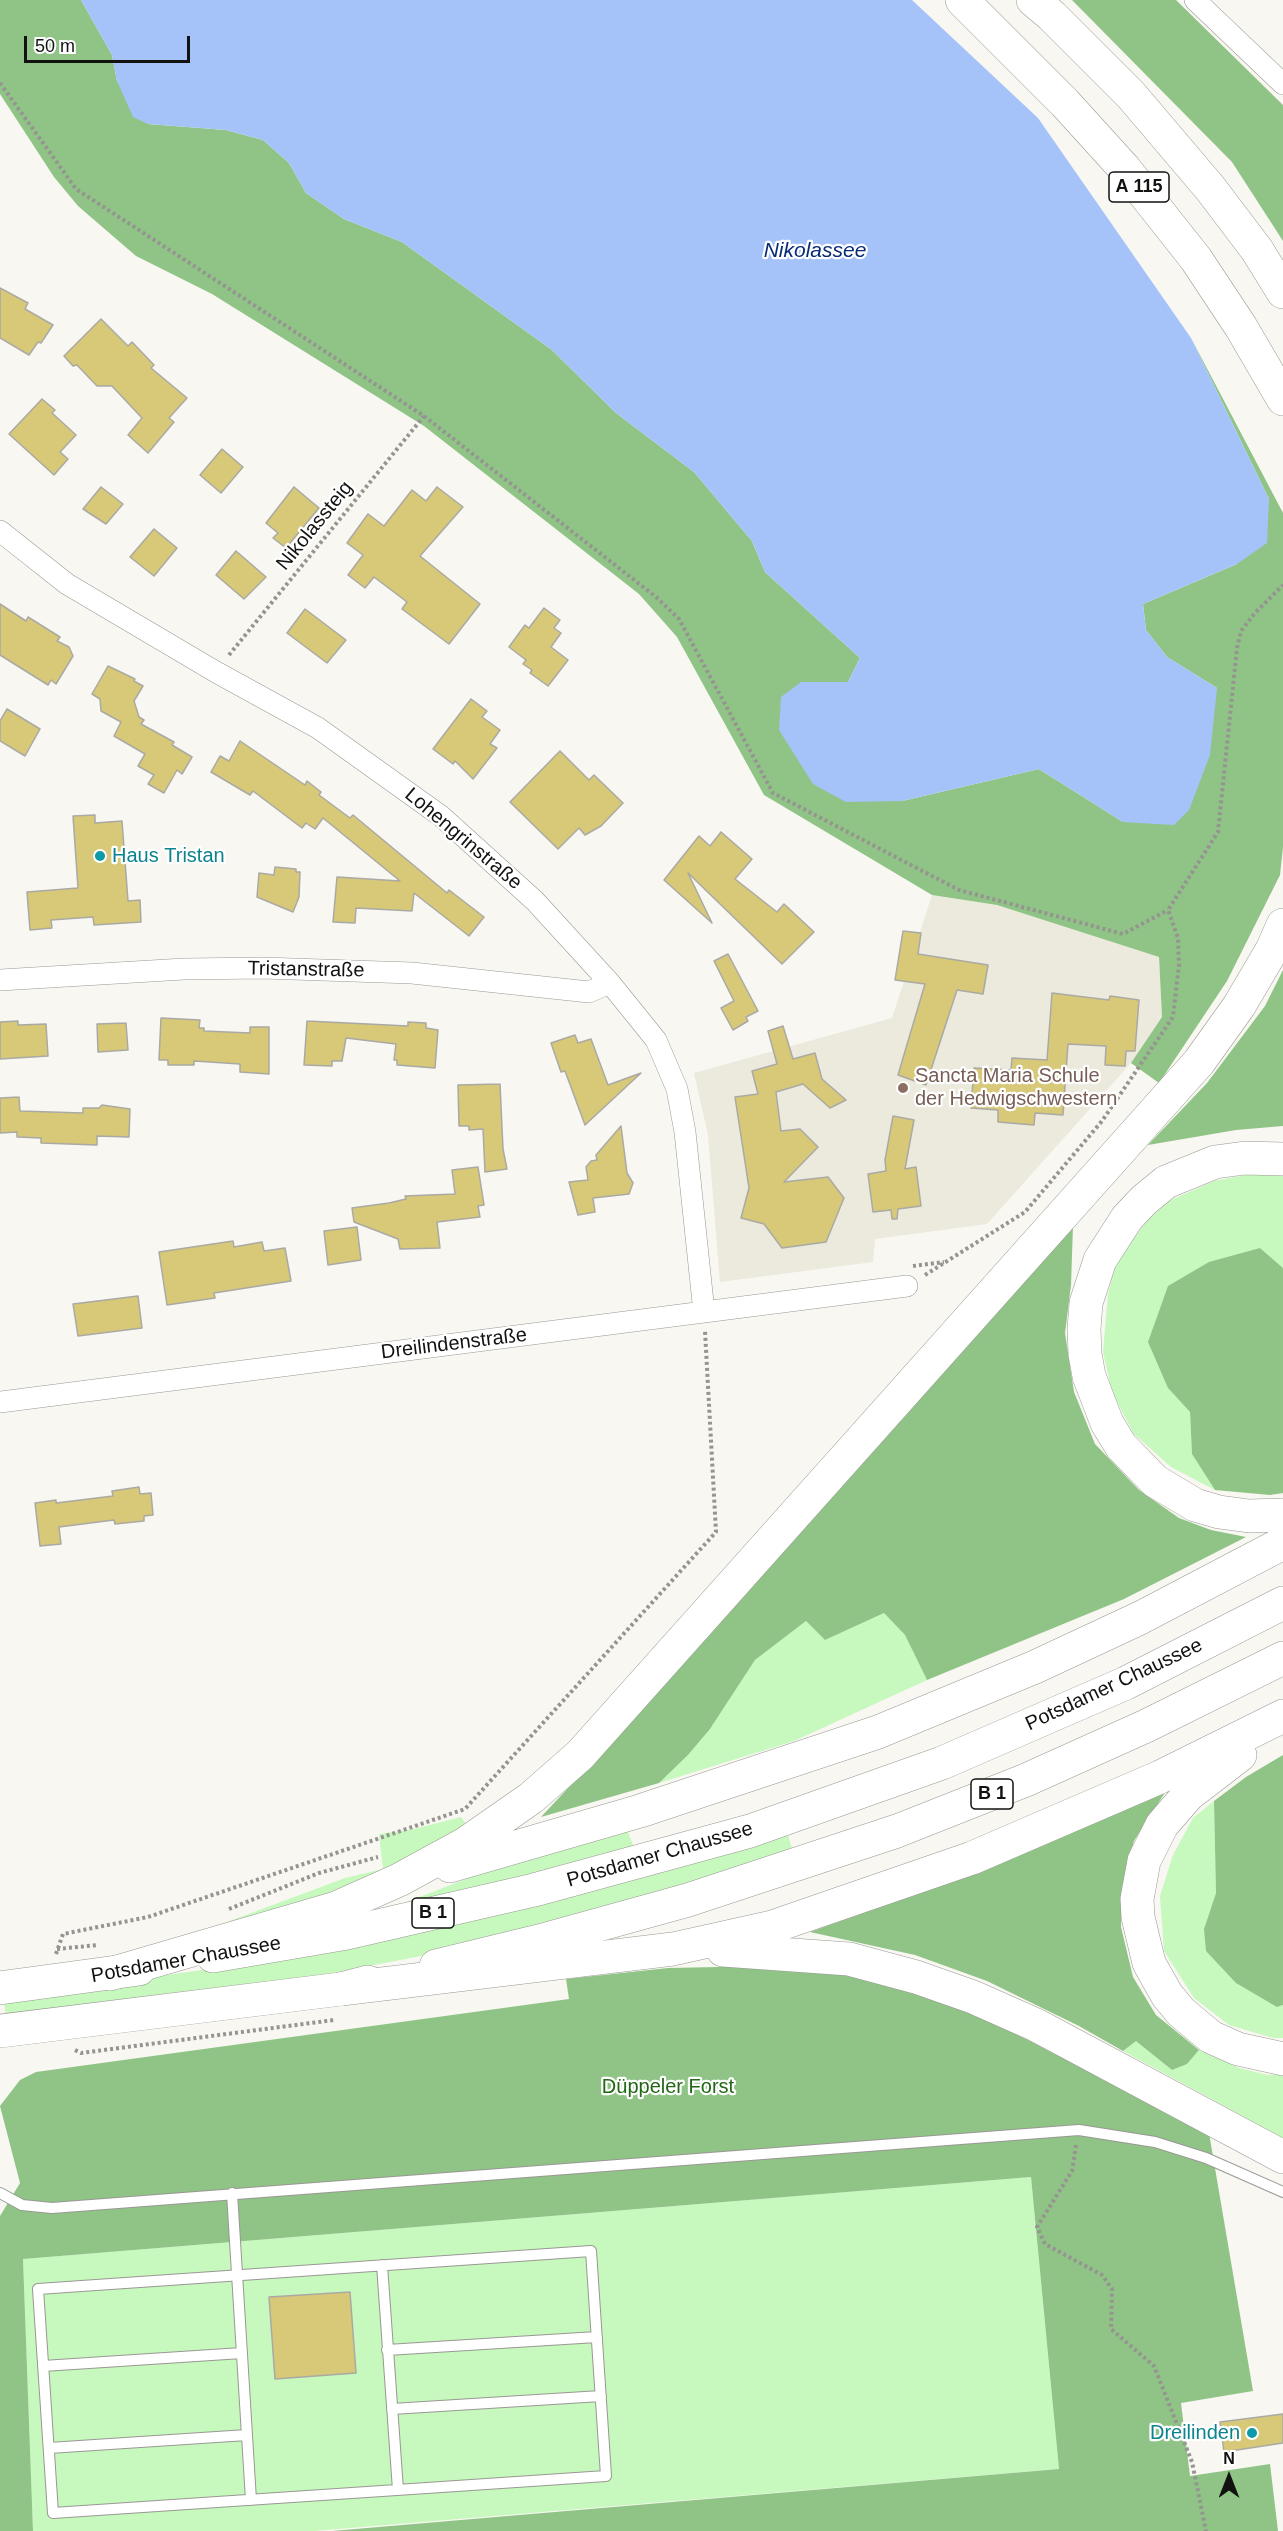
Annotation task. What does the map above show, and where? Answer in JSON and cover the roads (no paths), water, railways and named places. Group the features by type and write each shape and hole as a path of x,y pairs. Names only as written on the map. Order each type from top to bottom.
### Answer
{"main road":[{"name":"A 115","path":"962,0 1065,103 1124,168 1196,260 1283,399"},
{"name":"A 115","path":"1033,0 1052,16 1131,96 1210,188 1257,250 1283,292"},
{"path":"105,1959 314,1915 389,1869 465,1844 531,1798 580,1755 1199,1062 1239,1006 1272,950 1283,925"},
{"path":"1283,1159 1245,1158 1215,1162 1166,1182 1144,1200 1127,1218 1100,1260 1086,1303 1084,1329 1089,1376 1107,1423 1121,1446 1155,1481 1195,1505 1219,1512 1249,1516 1283,1515"},
{"path":"389,1869 640,1811 878,1732 1035,1667 1140,1618 1283,1543"},
{"name":"Potsdamer Chaussee","path":"0,1988 105,1959 358,1930 555,1885 750,1830 942,1763 1126,1683 1283,1603"},
{"name":"B 1","path":"0,2031 341,1989 547,1939 688,1900 834,1853 957,1809 1146,1726 1283,1658"},
{"path":"341,1989 673,1948 772,1928 962,1861 1160,1777 1283,1716"},
{"path":"1283,1725 1217,1771 1174,1809 1162,1825 1144,1861 1137,1899 1142,1942 1149,1963 1167,1995 1180,2012 1211,2037 1238,2049 1283,2059"},
{"path":"673,1948 762,1951 849,1959 916,1977 973,1997 1036,2025 1283,2157"}],"street":[{"path":"1195,0 1283,84"},
{"name":"Lohengrinstraße","path":"0,531 67,584 216,672 318,728 441,816 536,901 610,983 656,1040 677,1089 686,1132 704,1312"},
{"name":"Tristanstraße","path":"0,980 184,969 263,968 412,973 589,992 610,983"},
{"name":"Dreilindenstraße","path":"0,1402 907,1286"}],"lane":[{"path":"0,2193 22,2205 52,2208 1079,2130 1155,2142 1206,2158 1283,2192"},
{"path":"232,2193 252,2500"},
{"path":"591,2251 606,2476 53,2513 38,2289 236,2275 591,2251"},
{"path":"382,2265 398,2490"},
{"path":"387,2350 597,2337"},
{"path":"43,2366 242,2353"},
{"path":"392,2409 601,2396"},
{"path":"49,2448 247,2435"}],"water":[{"name":"Nikolassee","path":"81,0 912,0 1038,118 1191,338 1269,499 1267,543 1237,564 1143,604 1146,630 1167,657 1217,688 1210,755 1189,810 1174,825 1123,822 1039,769 902,801 846,802 813,784 779,730 781,697 801,682 848,682 860,658 765,572 752,541 694,472 616,413 552,350 402,242 344,219 306,193 289,163 263,140 226,130 148,124 133,117 117,81 112,55"}],"place":[{"name":"Haus Tristan","path":"100,856"},
{"name":"Sancta Maria Schule der Hedwigschwestern","path":"903,1088"},
{"name":"Dreilinden","path":"1252,2433"}],"park label":[{"name":"Düppeler Forst","path":"668,2087"}]}
